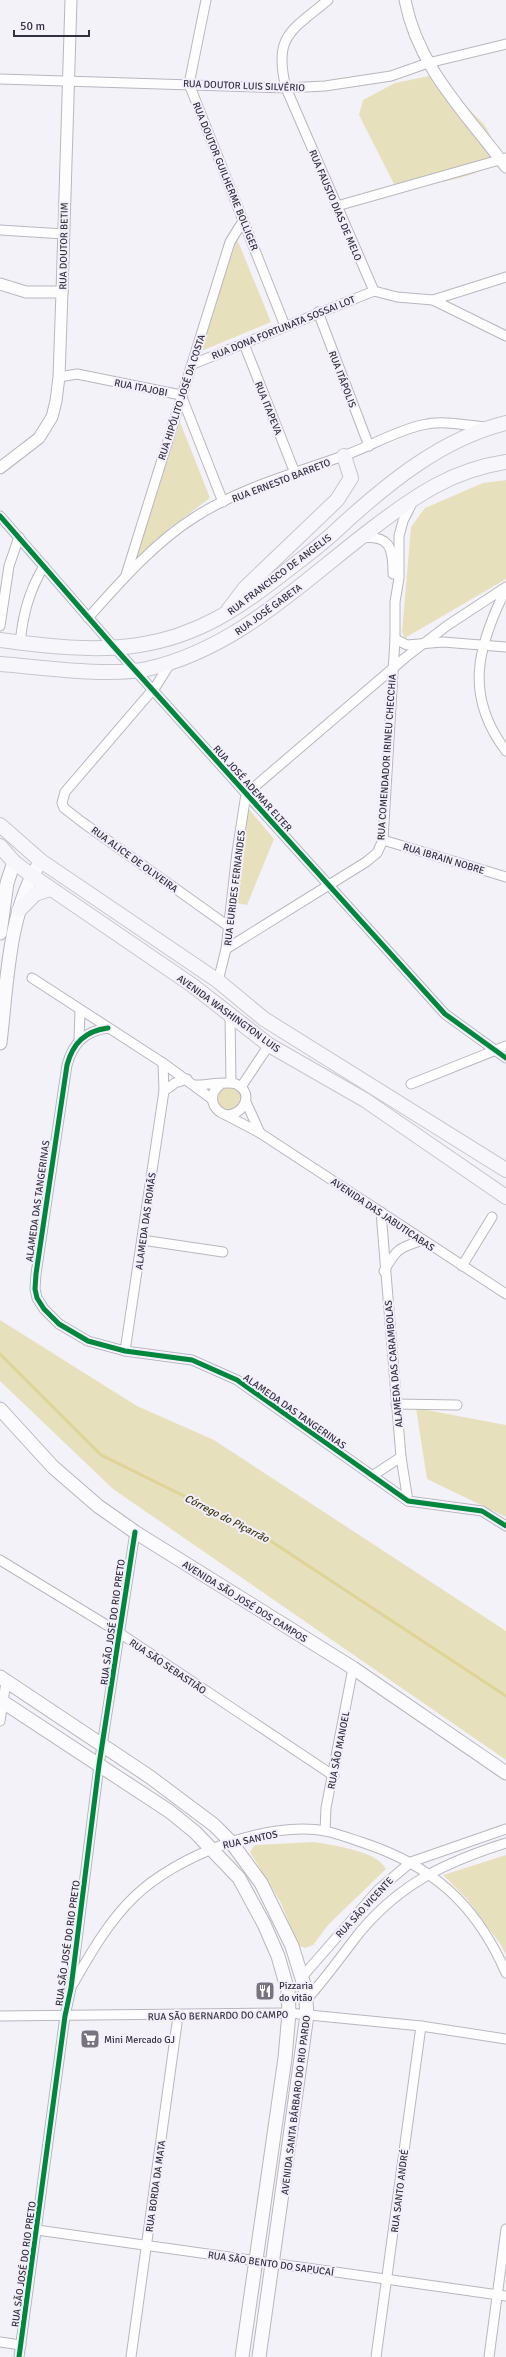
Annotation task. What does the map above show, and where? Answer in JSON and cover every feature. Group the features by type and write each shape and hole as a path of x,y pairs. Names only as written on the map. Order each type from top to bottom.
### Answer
{"main road":[{"name":"RUA FRANCISCO DE ANGELIS","path":"0,640 20,643 114,647 139,645 188,633 223,617 250,600 323,543 364,505 404,474 428,458 487,427 506,423"},
{"path":"223,617 245,588 338,500 351,478 344,456"},
{"name":"RUA JOSÉ GABETA","path":"0,664 94,671 137,671 171,662 230,637 292,592 359,538 415,498 445,479 481,466 506,462"},
{"path":"0,664 13,659 20,643"},
{"name":"AVENIDA WASHINGTON LUIS","path":"0,825 41,861 218,981 264,1019 506,1170"},
{"name":"AVENIDA WASHINGTON LUIS","path":"0,846 14,862 50,889 192,986 269,1044 365,1100 506,1197"},
{"path":"0,1043 11,948 20,910 31,875 41,861"},
{"path":"0,933 7,883 14,862"},
{"path":"20,910 35,894 50,889"},
{"path":"192,986 194,976 203,972"},
{"path":"264,1019 273,1035 269,1044"},
{"name":"AVENIDA SÃO JOSÉ DOS CAMPOS","path":"0,1409 53,1467 98,1506 134,1532 353,1668 506,1774"},
{"name":"AVENIDA SANTA BÁRBARO DO RIO PARDO","path":"3,1679 103,1746 214,1825 231,1842 251,1868 275,1910 292,1946 307,1999 307,2015 259,2357"},
{"name":"AVENIDA SANTA BÁRBARO DO RIO PARDO","path":"1,1701 169,1812 212,1847 239,1878 264,1924 284,1973 288,1991 289,2013 242,2357"}],"street":[{"name":"RUA DOUTOR BETIM","path":"0,468 39,438 47,428 52,417 59,377 71,0"},
{"path":"189,84 206,0"},
{"name":"RUA FAUSTO DIAS DE MELO","path":"328,0 292,31 284,43 280,56 286,88 374,291"},
{"path":"337,206 504,161 470,123 428,63 410,23 405,0"},
{"name":"RUA DOUTOR LUIS SILVÉRIO","path":"0,79 286,88 326,86 391,76 428,63 506,44"},
{"name":"RUA DOUTOR GUILHERME BOLLIGER","path":"189,84 285,326"},
{"name":"RUA HIPÓLITO JOSÉ DA COSTA","path":"126,576 181,395 193,364 230,242 243,221"},
{"path":"0,230 64,234"},
{"path":"433,300 506,277"},
{"path":"0,284 26,292 62,292"},
{"path":"374,291 397,297 433,300 506,336"},
{"name":"RUA DONA FORTUNATA SOSSAI LOT","path":"193,364 318,312 374,291"},
{"name":"RUA ITÁPOLIS","path":"318,312 369,446"},
{"name":"RUA ITAPEVA","path":"244,344 295,473"},
{"name":"RUA ITAJOBI","path":"59,377 77,374 181,395 223,502"},
{"name":"RUA ERNESTO BARRETO","path":"88,618 126,576 195,517 223,502 421,425 434,423 487,427"},
{"name":"RUA COMENDADOR IRINEU CHECCHIA","path":"395,602 399,578 399,536 403,521 415,498"},
{"name":"RUA JOSÉ ADEMAR ELTER","path":"0,516 88,618 137,671 152,690 445,1014 506,1058"},
{"path":"0,626 9,566 18,537"},
{"name":"RUA COMENDADOR IRINEU CHECCHIA","path":"226,949 373,857 383,840 395,639 393,558 389,545 380,538 359,538"},
{"path":"20,643 24,612 32,586 44,566"},
{"path":"246,794 426,642 448,625 506,588"},
{"path":"506,588 491,619 478,670 482,705 490,728 506,751"},
{"path":"395,639 407,645 426,642 506,647"},
{"name":"RUA ALICE DE OLIVEIRA","path":"171,662 161,680 62,797 64,808 228,926"},
{"name":"RUA EURIDES FERNANDES","path":"218,981 226,949 246,794"},
{"name":"RUA IBRAIN NOBRE","path":"383,840 506,877"},
{"path":"32,978 80,1011 163,1062 196,1085 212,1099 218,1111 226,1115 239,1112 246,1102"},
{"name":"ALAMEDA DAS TANGERINAS","path":"80,1011 79,1040 70,1052 63,1081 35,1289 37,1298 44,1309 59,1324 88,1341 125,1351 192,1360 237,1380 408,1501 482,1512 506,1526"},
{"path":"230,1016 231,1082"},
{"path":"79,1040 92,1032 108,1028"},
{"path":"241,1087 269,1044"},
{"path":"411,1084 506,1046"},
{"name":"ALAMEDA DAS ROMÃS","path":"125,1351 164,1091 163,1062"},
{"path":"164,1091 175,1083 187,1079"},
{"path":"196,1085 220,1085 231,1082 241,1087 260,1133"},
{"path":"212,1099 214,1091 220,1085"},
{"name":"AVENIDA DAS JABUTICABAS","path":"226,1115 260,1133 506,1294"},
{"name":"ALAMEDA DAS CARAMBOLAS","path":"381,1212 384,1271 400,1457 408,1501"},
{"path":"462,1266 492,1217"},
{"path":"142,1240 223,1252"},
{"path":"384,1271 394,1253 406,1246 423,1240"},
{"path":"396,1404 458,1405"},
{"path":"372,1476 400,1457"},
{"name":"RUA SÃO JOSÉ DO RIO PRETO","path":"19,2357 65,2016 71,1988 99,1766 134,1532"},
{"name":"RUA SÃO SEBASTIÃO","path":"0,1560 118,1632 334,1776"},
{"name":"RUA SÃO MANOEL","path":"325,1831 326,1808 334,1776 353,1668"},
{"path":"0,1721 3,1679"},
{"name":"RUA SÃO VICENTE","path":"302,1977 378,1890 410,1862 506,1829"},
{"name":"RUA SANTOS","path":"71,1988 90,1955 116,1917 133,1898 171,1869 212,1847 276,1832 325,1831 375,1847 410,1862 429,1873 478,1921 506,1972"},
{"name":"RUA SÃO VICENTE","path":"307,1999 328,1975 361,1931 403,1891 429,1873 466,1856 506,1843"},
{"name":"RUA SÃO BERNARDO DO CAMPO","path":"0,2016 178,2016 289,2013 421,2026 506,2039"},
{"name":"RUA BORDA DA MATA","path":"132,2357 178,2016"},
{"name":"RUA SANTO ANDRÉ","path":"376,2357 388,2281 421,2026"},
{"path":"489,2357 502,2295 506,2229"},
{"name":"RUA SÃO BENTO DO SAPUCAÍ","path":"36,2230 388,2281 502,2295"},
{"path":"0,2342 21,2345"}],"shaded area":[{"path":"434,75 484,124 499,152 490,165 472,174 431,184 396,188 359,115 363,100 395,83"},
{"path":"237,239 271,322 199,352"},
{"path":"180,422 210,498 171,527 136,558"},
{"path":"506,480 506,579 405,638 402,632 411,527 425,508 483,483"},
{"path":"248,808 274,839 247,905 237,903"},
{"path":"236,1085 244,1100 234,1112 225,1112 217,1105 216,1093 220,1086"},
{"path":"0,1320 137,1406 214,1440 506,1631 506,1760 113,1489 0,1381"},
{"path":"416,1408 506,1425 506,1517 427,1479"},
{"path":"313,1842 343,1847 364,1853 381,1863 386,1869 329,1924 313,1945 305,1948 298,1945 281,1903 250,1852 255,1845"},
{"path":"506,1855 506,1955 501,1945 467,1899 443,1875"}],"waterway":[{"name":"Córrego do Piçarrão","path":"0,1354 101,1455 257,1532 506,1696"}],"cycle path":[{"path":"0,516 114,647 445,1014 506,1058"},
{"path":"108,1028 93,1032 81,1039 73,1050 67,1065 36,1274 35,1289 37,1298 44,1309 59,1324 88,1341 125,1351 192,1360 237,1380 408,1501 482,1511 506,1526"},
{"path":"19,2357 65,2016 71,1988 99,1765 135,1532"}],"place":[{"name":"Pizzaria do vitão","path":"265,1991"},
{"name":"Mini Mercado GJ","path":"90,2039"}]}
